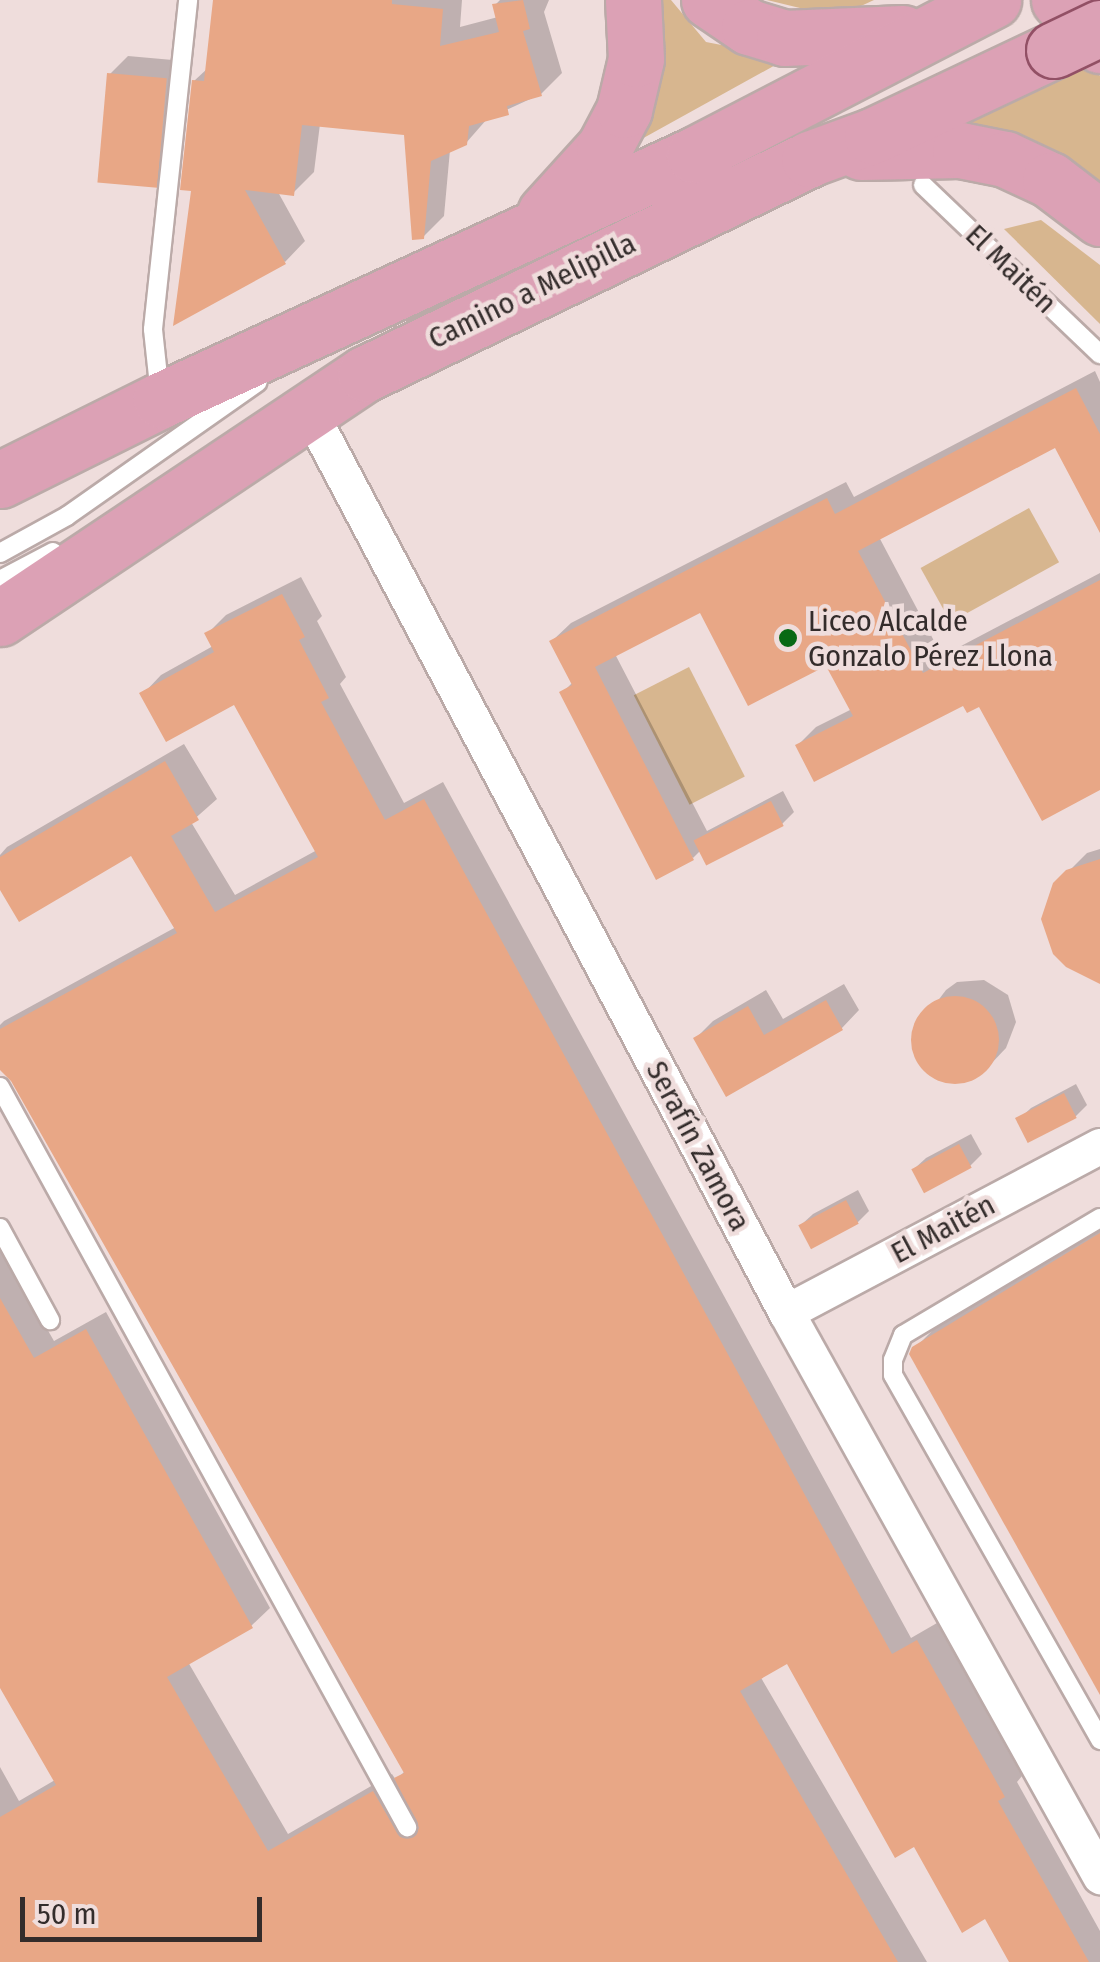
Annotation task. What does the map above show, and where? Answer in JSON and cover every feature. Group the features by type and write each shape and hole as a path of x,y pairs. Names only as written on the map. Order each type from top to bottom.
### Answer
{"main road":[{"path":"516,238 577,179 614,132 632,85 636,59 634,0"},
{"path":"709,0 749,28 784,38 930,30"},
{"name":"Camino a Melipilla","path":"0,480 161,400 694,154 991,1"},
{"name":"Camino a Melipilla","path":"0,618 308,409 433,338 808,160 872,136 1078,31"},
{"path":"808,160 908,148 986,154 1050,180 1100,218"}],"street":[{"name":"Serafín Zamora","path":"308,409 786,1312 1100,1876"},
{"name":"El Maitén","path":"786,1312 1100,1146"}],"lane":[{"path":"161,400 152,328 188,0"},
{"name":"El Maitén","path":"923,185 1100,354"},
{"path":"0,552 102,492 376,300"},
{"path":"106,524 308,409"},
{"path":"0,580 73,542"},
{"path":"0,1087 406,1826"},
{"path":"1100,1218 903,1335 894,1360 894,1374 1100,1740"},
{"path":"0,1228 50,1320"}],"shaded area":[{"path":"646,0 671,0 706,42 788,58 620,151"},
{"path":"767,0 874,0 837,17"},
{"path":"1089,64 1100,76 1100,198 948,132"},
{"path":"1041,220 1100,265 1100,324 1004,229"},
{"path":"1029,508 1059,562 951,622 921,568"},
{"path":"689,667 745,777 690,805 634,695"}],"building":[{"path":"213,0 392,0 392,4 443,9 440,46 499,32 492,4 523,0 530,29 523,31 542,96 507,106 509,115 469,126 467,145 431,161 424,239 412,240 404,135 302,125 294,196 245,190 286,264 173,326 191,191 180,190 192,80 204,81"},
{"path":"107,73 167,78 157,188 97,183"},
{"path":"1076,388 1100,434 1100,533 1055,448 858,551 923,673 1100,580 1100,790 1042,821 979,707 967,713 963,706 814,782 795,745 853,716 826,666 748,706 700,613 595,667 694,860 656,880 559,692 572,685 549,641 827,498 835,514"},
{"path":"282,594 305,637 299,640 329,698 321,702 385,820 424,799 892,1654 917,1640 1005,1797 998,1801 1089,1962 1009,1962 985,1919 962,1933 914,1847 895,1858 787,1664 740,1691 898,1962 0,1962 0,1817 56,1785 0,1688 0,1298 34,1358 86,1329 253,1628 167,1677 268,1851 373,1791 400,1837 412,1838 419,1828 394,1778 404,1773 11,1081 0,1070 0,1029 177,933 131,856 19,922 0,890 0,857 165,761 199,820 171,836 215,912 318,857 234,705 166,742 139,693 214,652 204,633"},
{"path":"771,801 784,826 706,865 693,840"},
{"path":"1100,859 1100,984 1066,967 1053,954 1041,919 1053,883 1066,870"},
{"path":"955,996 980,1003 992,1015 999,1040 992,1065 980,1077 955,1084 930,1077 918,1065 911,1040 918,1015 930,1003"},
{"path":"826,1000 843,1030 726,1097 693,1038 748,1006 764,1035"},
{"path":"1064,1093 1077,1118 1028,1143 1015,1118"},
{"path":"959,1144 972,1168 924,1193 911,1169"},
{"path":"846,1200 859,1224 811,1249 798,1225"},
{"path":"1100,1233 1100,1695 909,1354 912,1347"}],"place":[{"name":"Liceo Alcalde Gonzalo Pérez Llona","path":"788,638"}]}
